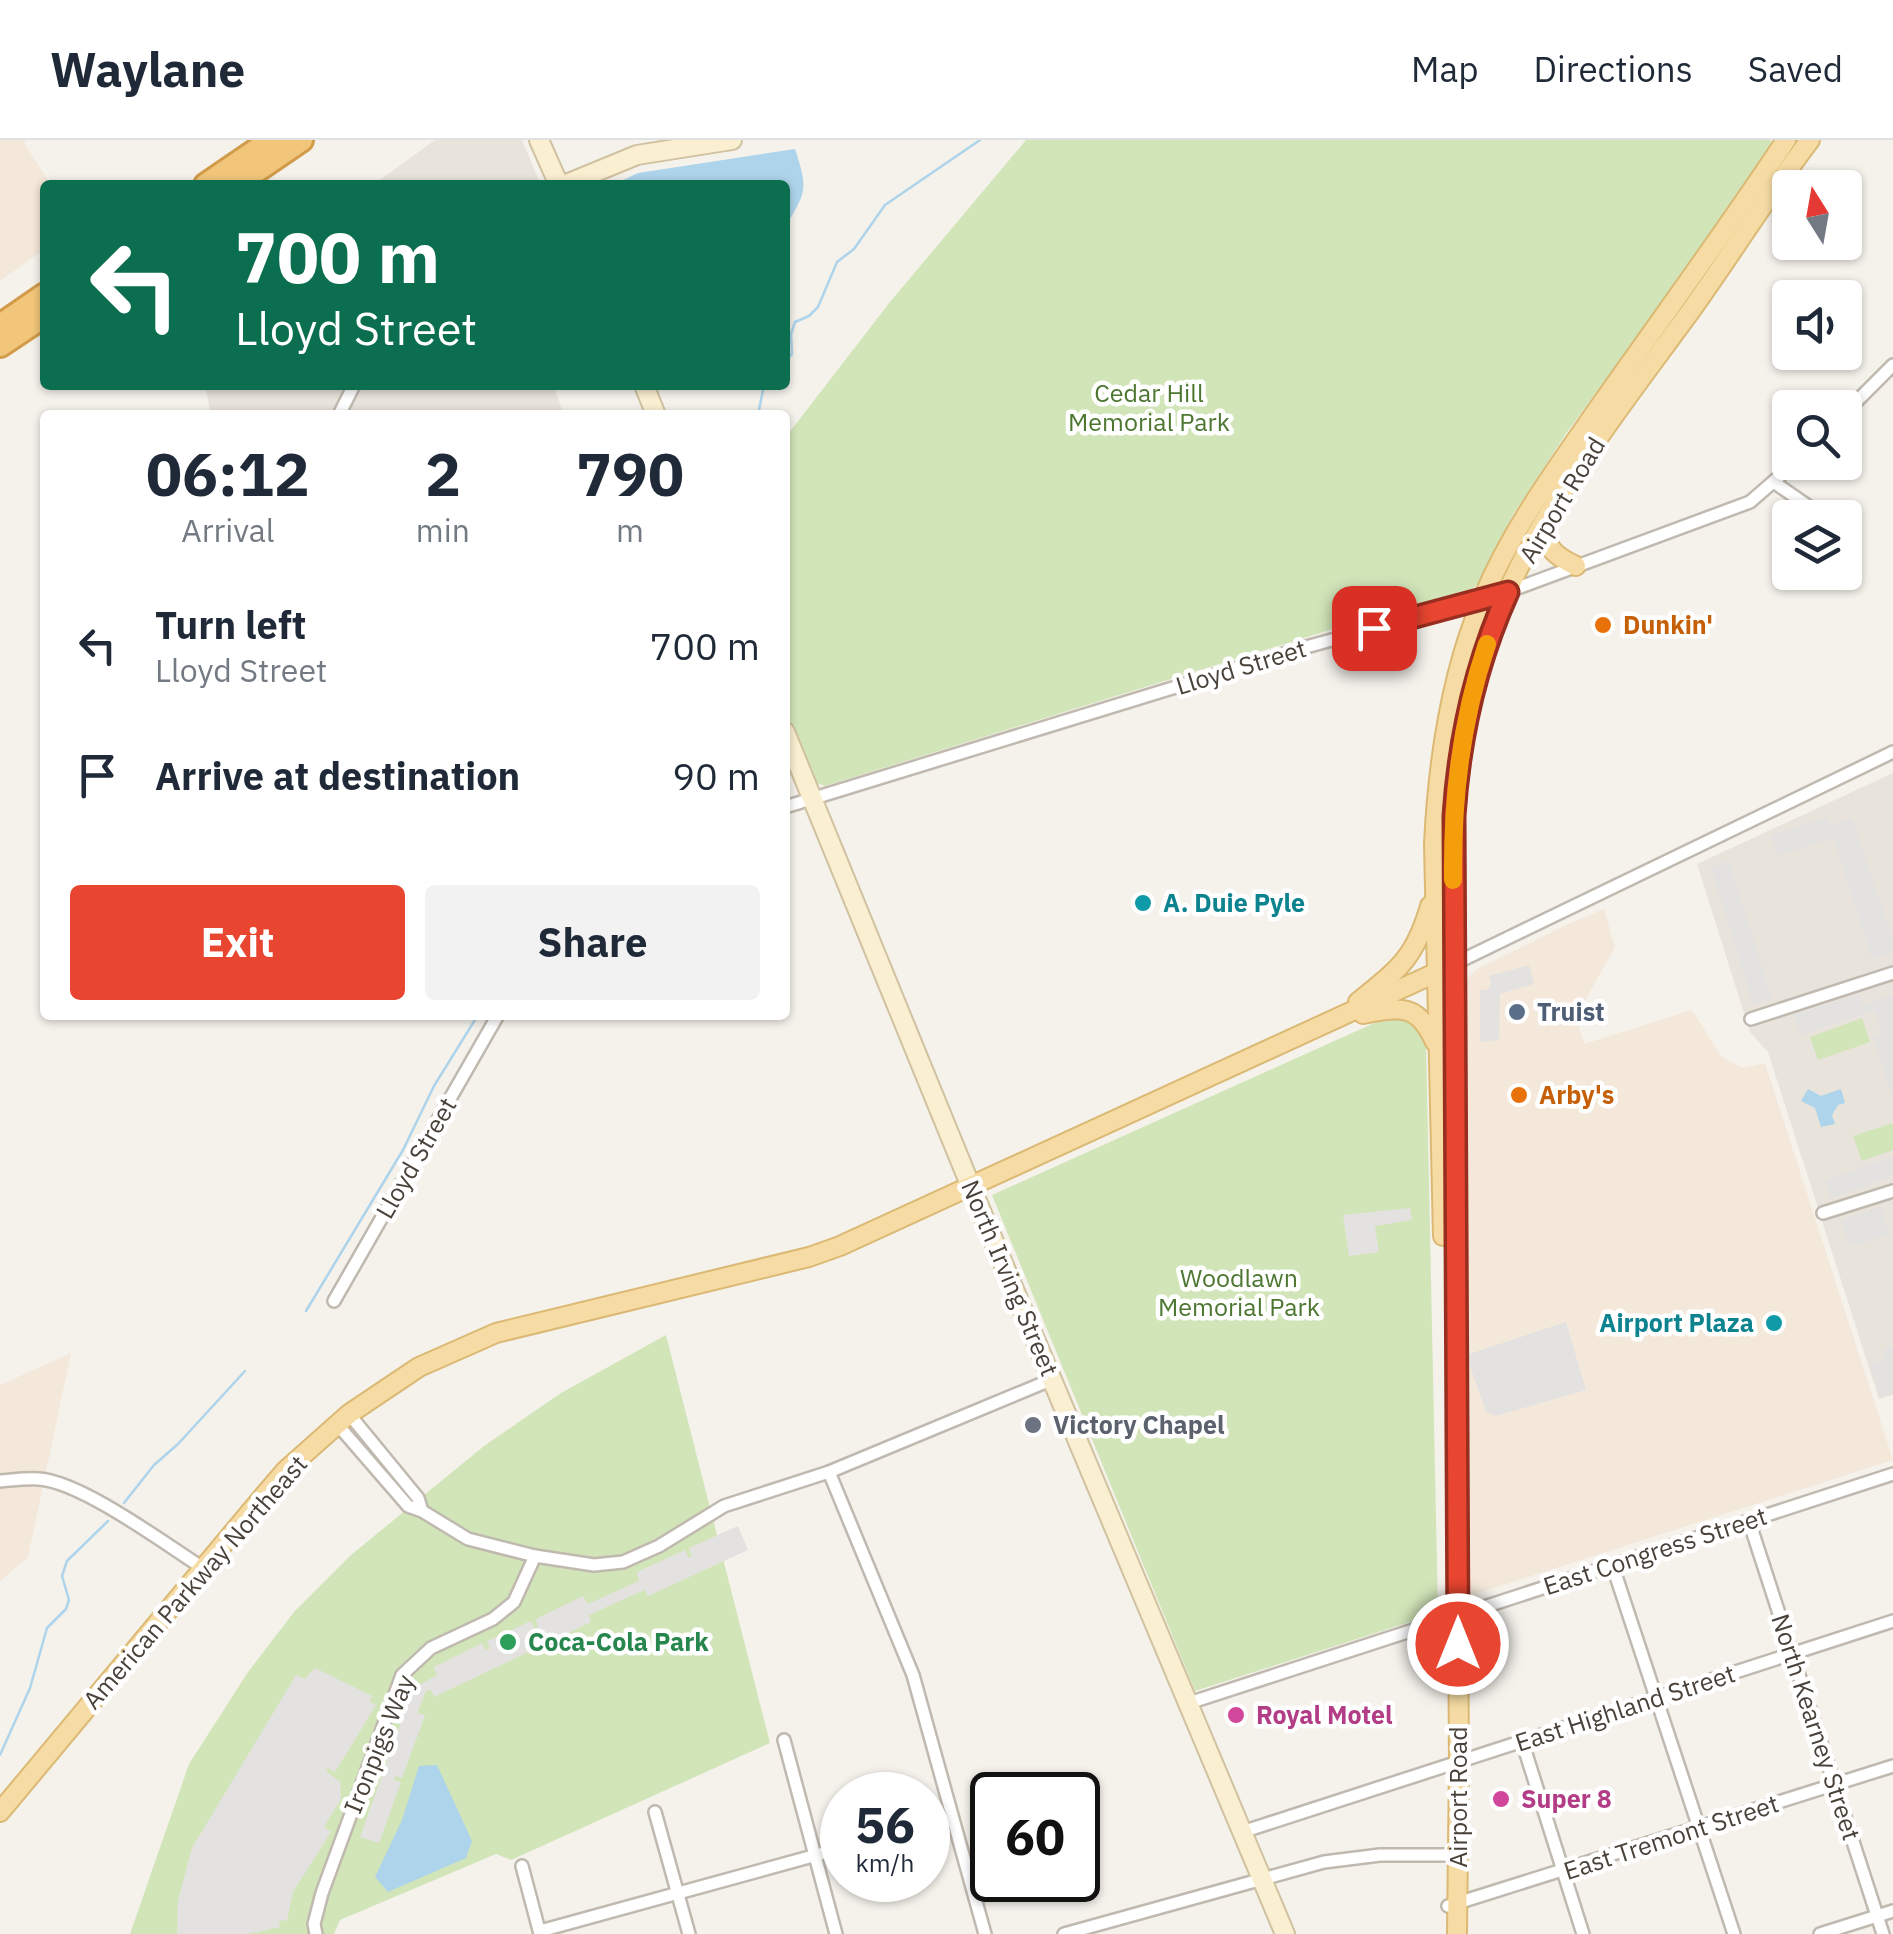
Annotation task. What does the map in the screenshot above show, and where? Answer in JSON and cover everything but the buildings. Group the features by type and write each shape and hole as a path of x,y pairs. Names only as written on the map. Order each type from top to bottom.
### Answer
{"highway":[{"path":"213,180 272,140"},
{"path":"242,180 300,140"},
{"path":"0,326 40,298"},
{"path":"0,345 40,317"}],"main road":[{"name":"Airport Road","path":"1447,1934 1453,1906 1454,1763 1446,968 1435,888 1436,781 1444,733 1482,600 1515,533 1786,140"},
{"name":"Airport Road","path":"1453,1618 1438,1050 1461,746 1481,660 1508,592 1544,524 1612,419 1810,140"},
{"path":"1544,524 1548,546 1576,566"},
{"path":"1338,1018 1394,973 1414,950 1435,888"},
{"path":"1338,1018 1446,968"},
{"path":"1338,1018 1393,1008 1407,1010 1426,1023 1438,1050"},
{"name":"American Parkway Northeast","path":"0,1812 286,1470 343,1419 419,1366 496,1333 808,1256 868,1235 1338,1018"},
{"name":"Airport Road","path":"1454,1763 1449,1855 1457,1934"}],"street":[{"path":"539,140 559,180"},
{"path":"574,180 637,156 732,140"},
{"path":"1862,396 1893,364"},
{"name":"Lloyd Street","path":"790,805 1306,647 1508,592 1750,502 1778,480"},
{"path":"1775,483 1799,500"},
{"name":"North Irving Street","path":"790,744 1285,1934"},
{"path":"1446,968 1893,752"},
{"path":"1751,1018 1893,973"},
{"name":"Lloyd Street","path":"334,1301 495,1020"},
{"path":"1823,1213 1893,1191"},
{"path":"343,1419 418,1498 422,1511 468,1539 594,1566 623,1562 724,1506 830,1472 1053,1379"},
{"path":"830,1472 913,1675 985,1934"},
{"path":"0,1481 40,1479 58,1483 121,1516 203,1568"},
{"name":"East Congress Street","path":"1189,1704 1750,1520 1892,1479"},
{"name":"North Kearney Street","path":"1750,1520 1883,1934"},
{"name":"Ironpigs Way","path":"316,1934 314,1924 322,1893 402,1675 431,1648 493,1619 514,1602 535,1556"},
{"path":"1613,1567 1734,1934"},
{"name":"East Highland Street","path":"1242,1832 1893,1621"},
{"path":"784,1740 836,1934"},
{"path":"1522,1741 1583,1934"},
{"name":"East Tremont Street","path":"1453,1906 1893,1766"},
{"path":"656,1812 689,1934"},
{"path":"1064,1934 1349,1858 1437,1852 1449,1855"},
{"path":"522,1866 540,1932 820,1854"},
{"path":"1820,1934 1893,1910"}],"shaded area":[{"path":"0,140 27,140 24,143 48,180 40,180 40,253 0,281"},
{"path":"435,140 522,140 539,180 380,180"},
{"path":"206,390 555,390 562,410 210,410"},
{"path":"1893,773 1893,1395 1879,1399 1768,1052 1750,1032 1697,864"},
{"path":"1827,817 1830,826 1852,818 1893,938 1893,952 1872,959 1833,838 1778,856 1771,836"},
{"path":"1729,861 1772,999 1753,1004 1711,867"},
{"name":"Airport Plaza","path":"1604,909 1615,947 1576,1017 1584,1044 1692,1010 1722,1057 1742,1068 1765,1063 1893,1460 1472,1595 1465,1589 1464,986 1477,969"},
{"path":"1529,965 1534,984 1500,994 1499,1040 1480,1042 1480,990 1487,990 1491,984 1489,976"},
{"path":"1859,994 1863,1005 1893,995 1893,1100 1873,1037 1882,1034 1875,1011 1800,1035 1793,1015"},
{"path":"1893,1156 1893,1176 1831,1198 1825,1181"},
{"path":"1881,1207 1890,1234 1850,1247 1841,1220"},
{"path":"1410,1208 1412,1220 1375,1226 1379,1252 1349,1256 1343,1215"},
{"path":"1566,1322 1586,1390 1496,1416 1486,1412 1466,1355"},
{"path":"1893,1346 1893,1393 1880,1397 1870,1364 1885,1359 1883,1350"},
{"path":"71,1353 28,1557 0,1581 0,1385"},
{"path":"738,1526 748,1550 648,1596 644,1590 589,1615 591,1622 434,1697 431,1690 426,1691 417,1713 425,1715 402,1778 395,1776 394,1780 401,1782 379,1843 360,1837 413,1689 437,1675 434,1667 482,1643 486,1650 490,1649 487,1641 531,1621 534,1628 538,1627 536,1619 583,1596 588,1604 639,1581 637,1572 685,1550 689,1558 689,1548"},
{"path":"315,1668 372,1696 369,1701 376,1705 335,1772 328,1768 326,1771 340,1782 341,1799 324,1827 331,1832 293,1892 287,1920 279,1921 280,1927 248,1934 177,1934 178,1901 192,1848 296,1675 305,1679"}],"green space":[{"name":"Cedar Hill Memorial Park","path":"1026,140 1772,143 1717,226 1565,435 1514,513 1479,583 1470,591 1375,616 825,786 811,781 790,731 790,432 890,302"},
{"name":"Woodlawn Memorial Park","path":"1392,1015 1418,1022 1426,1040 1438,1613 1195,1691 992,1195"},
{"path":"1862,1018 1870,1042 1818,1060 1810,1037"},
{"path":"1893,1123 1893,1150 1862,1161 1853,1136"},
{"name":"Coca-Cola Park","path":"666,1335 770,1743 511,1860 496,1854 340,1920 334,1934 130,1934 189,1764 248,1672 294,1612 351,1555 484,1446 561,1393"}],"water":[{"path":"795,149 803,189 790,219 790,180 623,180 638,173"},
{"path":"1808,1089 1821,1096 1841,1089 1845,1103 1838,1105 1832,1115 1835,1124 1821,1127 1815,1108 1801,1101"},
{"path":"437,1765 472,1841 466,1858 388,1892 375,1877 402,1820 419,1766"}],"waterway":[{"path":"790,356 795,322 818,307 837,262 854,249 885,205 980,140"},
{"path":"759,410 763,390"},
{"path":"306,1311 403,1150 434,1086 475,1020"},
{"path":"124,1503 154,1465 245,1371"},
{"path":"0,1755 30,1688 47,1628 66,1609 69,1600 62,1576 67,1561 108,1521"}],"slow traffic":[{"path":"1453,880 1461,746 1487,644"}],"place":[{"name":"Dunkin'","path":"1603,625"},
{"name":"A. Duie Pyle","path":"1143,903"},
{"name":"Truist","path":"1517,1012"},
{"name":"Arby's","path":"1519,1095"},
{"name":"Airport Plaza","path":"1774,1323"},
{"name":"Victory Chapel","path":"1033,1425"},
{"name":"Coca-Cola Park","path":"508,1642"},
{"name":"Royal Motel","path":"1236,1715"},
{"name":"Super 8","path":"1501,1799"}],"route":[{"path":"1374,628 1508,592 1494,621 1470,700 1457,777 1452,840 1458,1644"}]}
